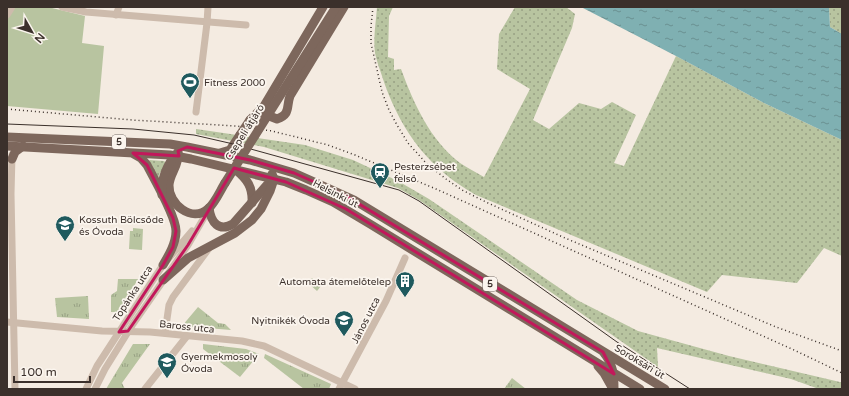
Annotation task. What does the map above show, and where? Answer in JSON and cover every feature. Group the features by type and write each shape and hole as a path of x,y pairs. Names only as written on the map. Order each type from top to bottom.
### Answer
{"main road":[{"path":"218,154 230,150 250,120 264,106 323,7"},
{"name":"Csepeli átjáró","path":"207,212 336,7"},
{"path":"259,112 277,119 283,117 287,113 290,96 344,7"},
{"path":"239,136 240,149 250,160"},
{"name":"5","path":"8,142 23,146 176,155"},
{"name":"5","path":"8,142 176,155"},
{"path":"12,159 15,152 23,146"},
{"name":"Helsinki út","path":"176,155 187,147 250,160 294,173 339,193 354,200 603,352"},
{"path":"133,153 141,158 146,165 173,218 176,231 172,247 163,266"},
{"path":"176,155 169,186 175,203 184,211 191,214 207,212 215,224 219,227 228,227 233,224 267,185 274,179 283,175 339,193"},
{"path":"162,196 165,171 176,155"},
{"name":"Helsinki út","path":"176,155 286,182 346,209 592,359 614,374"},
{"path":"163,280 188,258 234,233 252,220 261,209 274,179 265,165"},
{"path":"235,169 248,182 251,188 253,195 252,203"},
{"path":"270,191 277,185 286,182"},
{"path":"603,352 608,358 614,374 614,389"},
{"name":"Soroksári út","path":"603,352 665,389"},
{"path":"592,359 604,373 614,389"},
{"path":"614,374 618,371 624,371 650,379"},
{"name":"5","path":"614,374 640,389"}],"street":[{"path":"7,15 12,7"},
{"path":"62,7 86,12 246,26"},
{"path":"116,15 119,7"},
{"path":"196,112 208,23 208,7"},
{"path":"8,142 12,159 10,227 11,322 15,389"},
{"name":"Topánka utca","path":"86,389 97,366 163,266 207,212"},
{"name":"Topánka utca","path":"95,389 105,369 128,332 188,245 207,212"},
{"path":"165,333 168,311 173,297 212,244"},
{"name":"János utca","path":"341,386 386,301 405,258"},
{"name":"Baross utca","path":"11,322 119,332 165,333 242,341 264,346 341,386 355,389"},
{"path":"145,389 187,336"}],"highlighted area":[{"path":"187,147 250,160 294,173 346,196 603,352 614,374 346,209 286,182 234,168 188,245 128,331 119,332 163,265 173,247 176,231 173,218 147,165 133,153 179,156 178,151"}],"green space":[{"path":"7,7 48,7 85,16 82,43 104,46 98,114 7,106"},
{"path":"377,7 393,7 389,16 388,57 394,59 394,70 401,69 411,95 424,120 440,144 449,154 460,163 484,177 530,89 497,69 499,34 515,7 566,7 575,14 572,28 533,120 549,129 579,103 601,109 612,102 636,115 614,163 624,166 676,56 764,103 842,140 842,256 824,248 797,283 722,275 707,292 476,195 445,174 432,162 420,149 400,119 385,85 375,53 374,36"},
{"path":"829,7 842,7 842,34 830,27"},
{"path":"196,129 305,145 353,160 398,181 429,199 577,300 638,331 729,356 842,382 842,389 819,389 791,379 657,348 658,367 419,200 398,188 264,147 196,134"},
{"path":"149,160 164,161 166,163 158,179"},
{"path":"133,228 143,229 142,250 129,249 130,231 133,231"},
{"path":"312,278 321,286 317,291 308,283"},
{"path":"118,279 138,279 119,312 111,312 111,295 117,291"},
{"path":"88,296 89,319 57,317 55,298"},
{"path":"198,307 218,323 225,324 231,330 182,326"},
{"path":"133,344 150,344 122,383 125,389 106,389"},
{"path":"203,344 246,349 259,354 240,377 203,349"},
{"path":"265,354 331,384 329,389 304,389 264,358"},
{"path":"512,378 526,389 504,389"}],"water":[{"path":"581,7 829,7 830,27 842,34 842,140 764,103"}],"tram line":[{"path":"7,124 133,129 194,135 229,143 399,190 419,201 617,342 690,389"}],"railway":[{"path":"373,7 371,43 382,92 389,110 408,143 426,163 446,179 462,190 488,203 565,238 776,327 842,351"},
{"path":"7,109 132,120 236,126 272,131 328,145 436,189 842,373"}],"place":[{"name":"Fitness 2000","path":"190,99"},
{"name":"Pesterzsébet felső","path":"380,189"},
{"name":"Kossuth Bölcsőde és Óvoda","path":"65,242"},
{"name":"Automata átemelőtelep","path":"405,298"},
{"name":"Nyitnikék Óvoda","path":"344,337"},
{"name":"Gyermekmosoly Óvoda","path":"167,379"}]}
